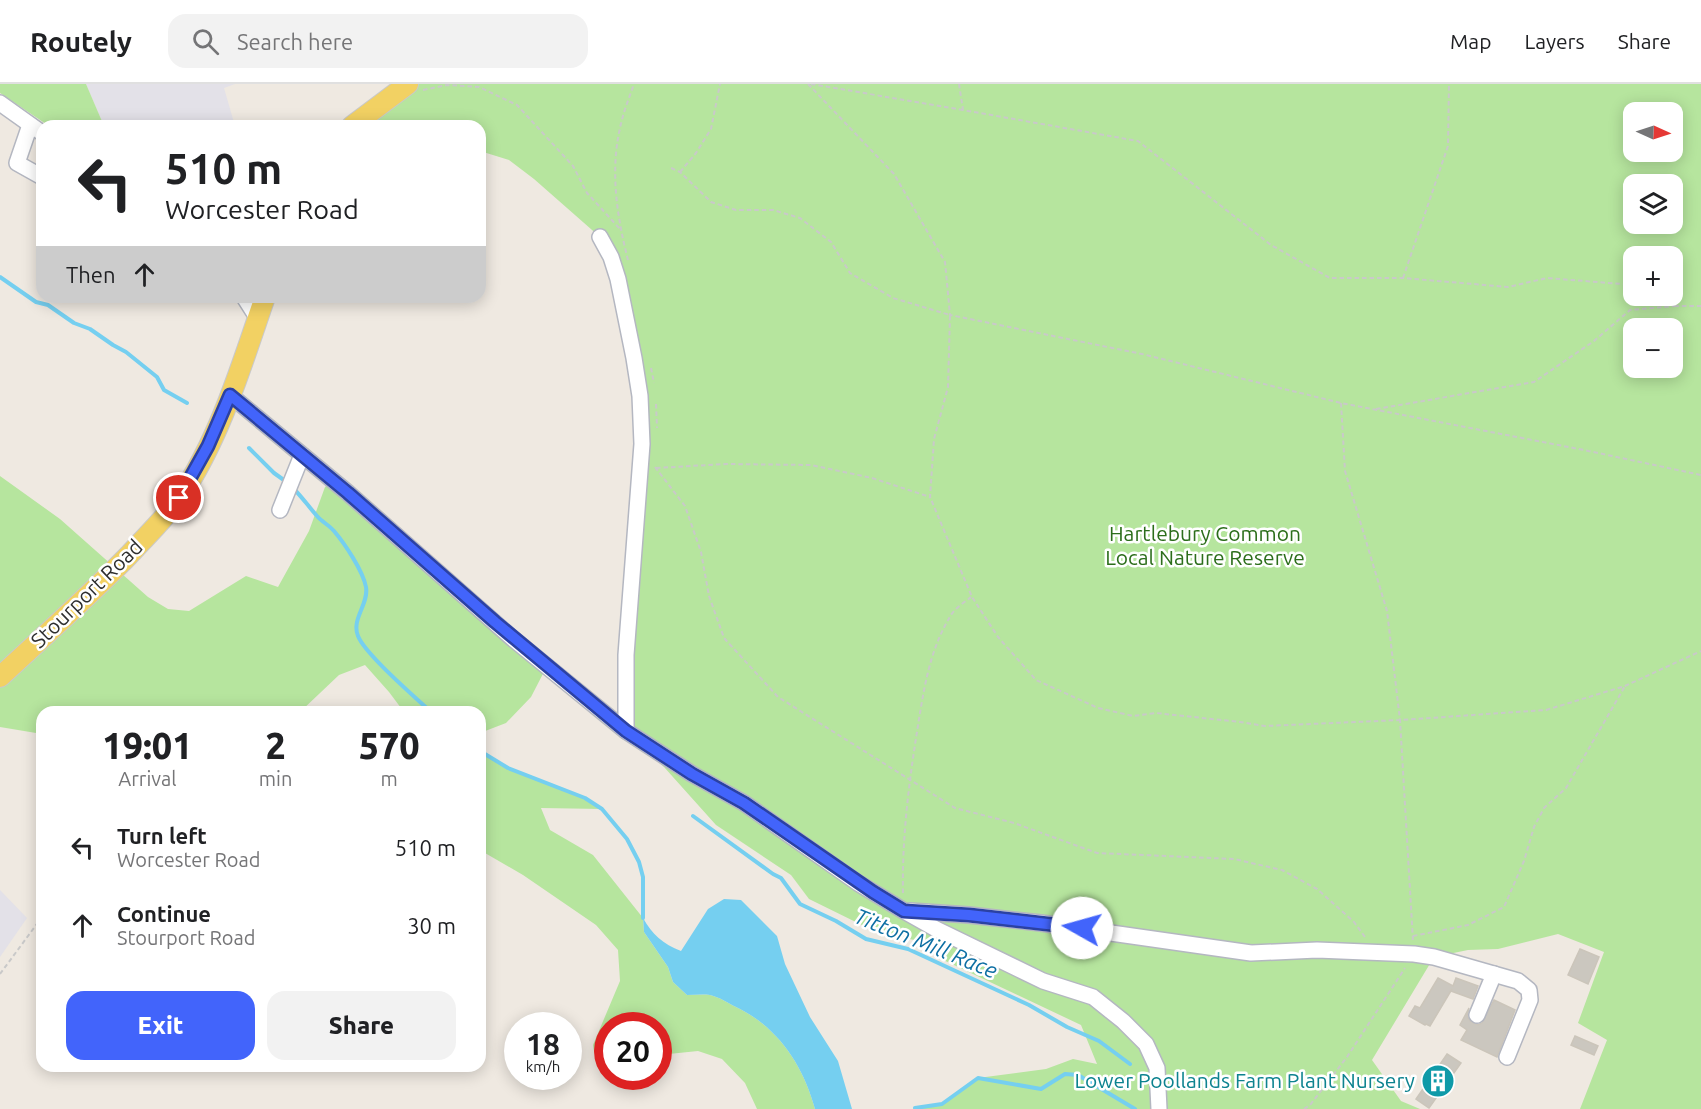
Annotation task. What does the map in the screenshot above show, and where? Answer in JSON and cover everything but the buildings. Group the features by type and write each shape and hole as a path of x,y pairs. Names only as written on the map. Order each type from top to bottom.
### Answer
{"main road":[{"path":"361,120 413,87"},
{"name":"Stourport Road","path":"0,677 96,589 164,518 192,478 208,446 227,402 263,303"}],"street":[{"path":"0,104 36,129 17,163 36,174"},
{"path":"600,237 611,257 618,279 634,358 640,396 642,444 648,469 626,655 626,731"},
{"path":"248,303 258,319"},
{"path":"227,402 302,455 512,638 626,731 692,774 744,803 858,883 904,911 1043,981 1093,997 1123,1021 1146,1044 1157,1068 1159,1109"},
{"path":"280,510 302,455"},
{"path":"904,911 1041,923 1251,952 1365,951 1434,957 1518,981 1529,990 1530,1000 1507,1057"},
{"path":"1477,1015 1494,974"}],"path":[{"path":"629,264 621,230 614,174 620,128 634,84"},
{"path":"680,172 696,153 711,129 720,84"},
{"path":"810,84 1138,141 1271,245 1330,278 1403,278 1508,287 1547,278 1623,284"},
{"path":"810,84 894,174 945,262 950,315 948,387 934,439 930,497 972,597 998,637 1036,680 1098,708 1133,716 1156,713 1265,726 1546,710 1625,686 1701,651"},
{"path":"958,84 963,110"},
{"path":"1403,278 1448,146 1449,84"},
{"path":"413,87 447,85 478,87 517,105 573,166 587,193 621,230"},
{"path":"671,168 680,172 711,202 736,210 773,210 800,218 831,242 850,273 893,298 950,315 1142,354 1341,404 1584,450 1701,475"},
{"path":"1373,410 1534,382 1594,341 1630,310 1675,306"},
{"path":"1683,306 1701,306"},
{"path":"650,358 654,389"},
{"path":"655,398 656,438"},
{"path":"1304,1109 1310,1105 1347,1057 1414,954 1400,720 1387,611 1345,471 1341,404"},
{"path":"648,469 655,458"},
{"path":"648,469 726,464 811,465 872,478 930,497"},
{"path":"648,469 685,506 700,552 712,607 724,638 778,697 955,808 1014,824 1097,853 1234,858 1282,870 1317,889 1354,922 1366,935 1365,951"},
{"path":"904,911 903,850 910,780 921,703 932,651 952,612 972,597"},
{"path":"1413,936 1468,925 1504,907 1524,861 1534,827 1544,808 1566,788 1625,686"},
{"path":"0,974 36,925"}],"shaded area":[{"path":"86,84 235,84 224,88 233,120 101,120"},
{"path":"0,890 27,918 0,957"}],"green space":[{"path":"0,84 86,84 101,120 40,120 0,93"},
{"name":"Hartlebury Common Local Nature Reserve","path":"408,84 1701,84 1701,1109 1580,1109 1607,1040 1578,1023 1604,952 1558,934 1498,949 1468,950 1434,957 1372,1060 1401,1101 1420,1109 915,1109 942,1104 978,1078 1046,1069 1073,1059 1097,1064 1081,1025 937,957 914,940 870,929 809,899 791,875 716,825 664,767 626,731 640,396 600,237 509,160 486,153 486,120 358,120"},
{"path":"0,476 60,519 148,597 168,609 189,611 246,576 278,587 309,531 325,487 333,481 547,666 531,697 506,723 486,731 486,706 400,706 365,665 339,675 306,706 36,706 36,733 0,727"},
{"path":"486,755 508,768 585,798 602,809 541,808 550,830 593,855 643,918 644,932 668,967 673,982 687,995 710,995 723,1000 751,1015 776,1036 804,1077 815,1109 757,1109 745,1083 722,1059 698,1051 672,1054 672,1012 607,1012 620,981 618,950 596,925 523,875 486,854"}],"water":[{"path":"724,899 741,900 777,936 785,964 810,1017 838,1061 852,1109 815,1109 804,1077 796,1063 787,1049 764,1025 751,1015 717,997 687,995 673,982 668,967 644,932 643,918 659,938 681,951 708,909"}],"waterway":[{"path":"0,277 36,302"},
{"path":"40,303 48,305 74,323 90,329 126,352 157,377 164,390 187,403"},
{"path":"249,448 274,473 288,483"},
{"path":"293,488 338,536 361,573 366,593 356,630 362,644 425,706"},
{"path":"486,755 508,768 585,798 602,809 627,839 639,862 643,877 643,918"},
{"name":"Titton Mill Race","path":"693,816 781,878 800,904 836,921 866,939 908,949 1029,1005 1067,1027 1099,1041 1130,1064"},
{"path":"915,1108 942,1104 978,1078 1041,1089 1065,1074 1078,1075 1135,1109"}],"place":[{"name":"Lower Poollands Farm Plant Nursery","path":"1438,1081"}],"route":[{"path":"179,498 208,446 230,395 348,493 459,592 626,731 692,774 744,803 858,883 904,911 969,915 1082,928"}]}
